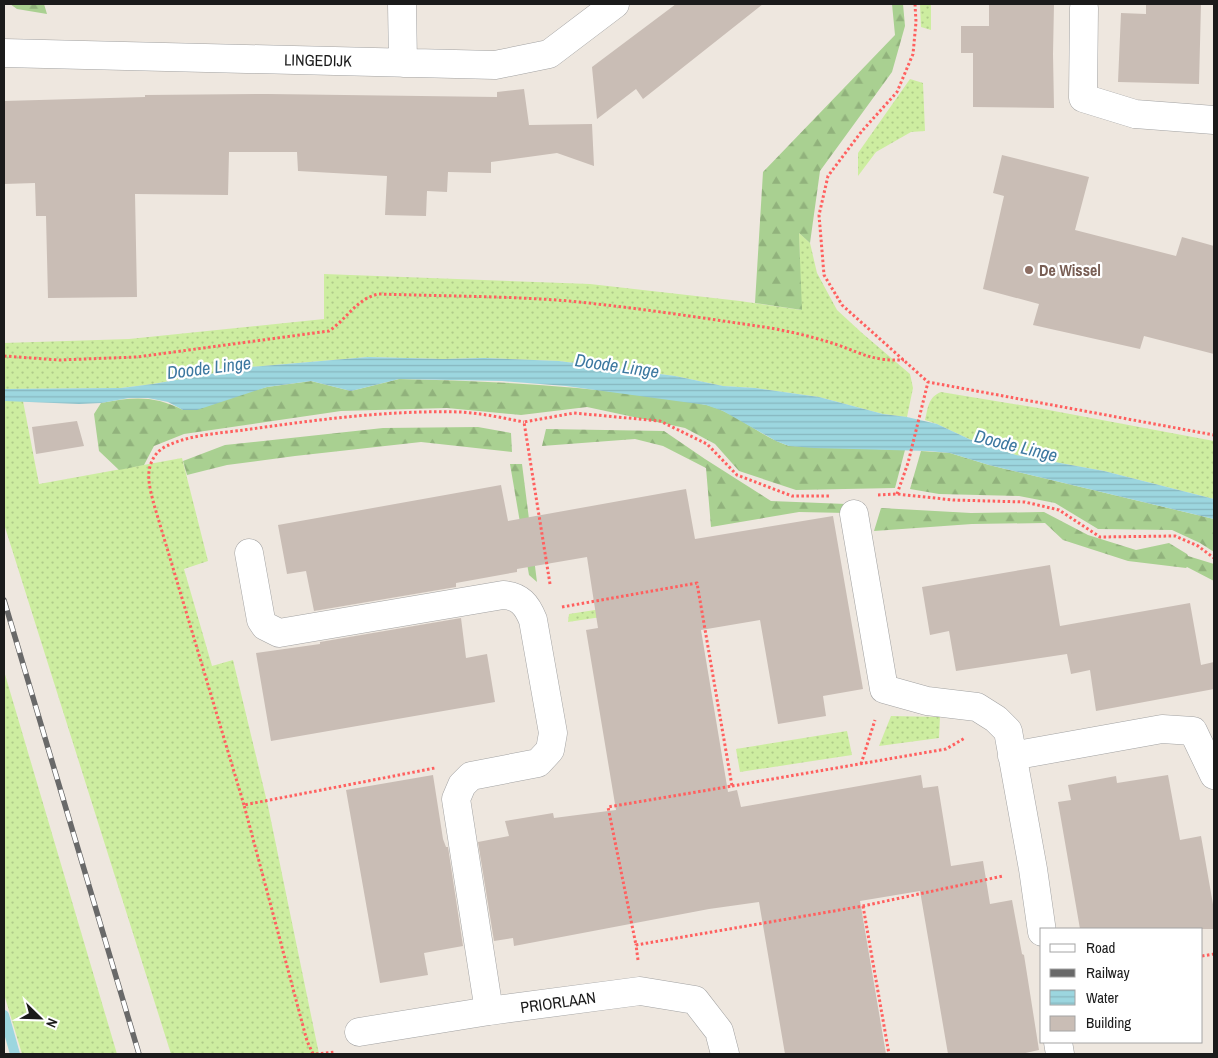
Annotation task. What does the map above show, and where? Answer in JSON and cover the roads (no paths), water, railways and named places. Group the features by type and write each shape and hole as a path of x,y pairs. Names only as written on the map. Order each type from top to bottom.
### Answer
{"street":[{"path":"402,4 403,62"},
{"name":"LINGEDIJK","path":"4,53 495,65 549,54 615,4"},
{"path":"1084,8 1083,98 1135,114 1214,120"},
{"path":"854,502 884,690 927,701 977,707 996,719 1008,731 1041,928"},
{"path":"249,553 261,620 271,630 279,633 502,595 511,596 522,601 528,607 544,614 553,732 550,750 538,763 471,776 462,785 456,799 489,1011"},
{"path":"1012,756 1162,729 1193,731 1214,775"},
{"name":"PRIORLAAN","path":"359,1032 489,1011 640,991 695,1000 719,1031 726,1054"}],"water":[{"path":"368,357 559,361 675,376 723,386 755,388 819,397 883,414 937,424 969,439 1016,455 1104,471 1214,499 1214,519 989,465 950,453 789,446 776,441 723,411 706,405 566,386 502,381 399,379 351,391 311,381 267,387 197,410 183,410 168,402 148,398 129,398 101,403 79,404 4,401 4,389 121,388 250,367"}],"waterway":[{"path":"4,1015 15,1054"}],"railway":[{"path":"4,600 139,1054"}],"place":[{"name":"De Wissel","path":"1029,270"}],"water label":[{"name":"Doode Linge","path":"617,366"},
{"name":"Doode Linge","path":"209,368"},
{"name":"Doode Linge","path":"1016,446"}]}
